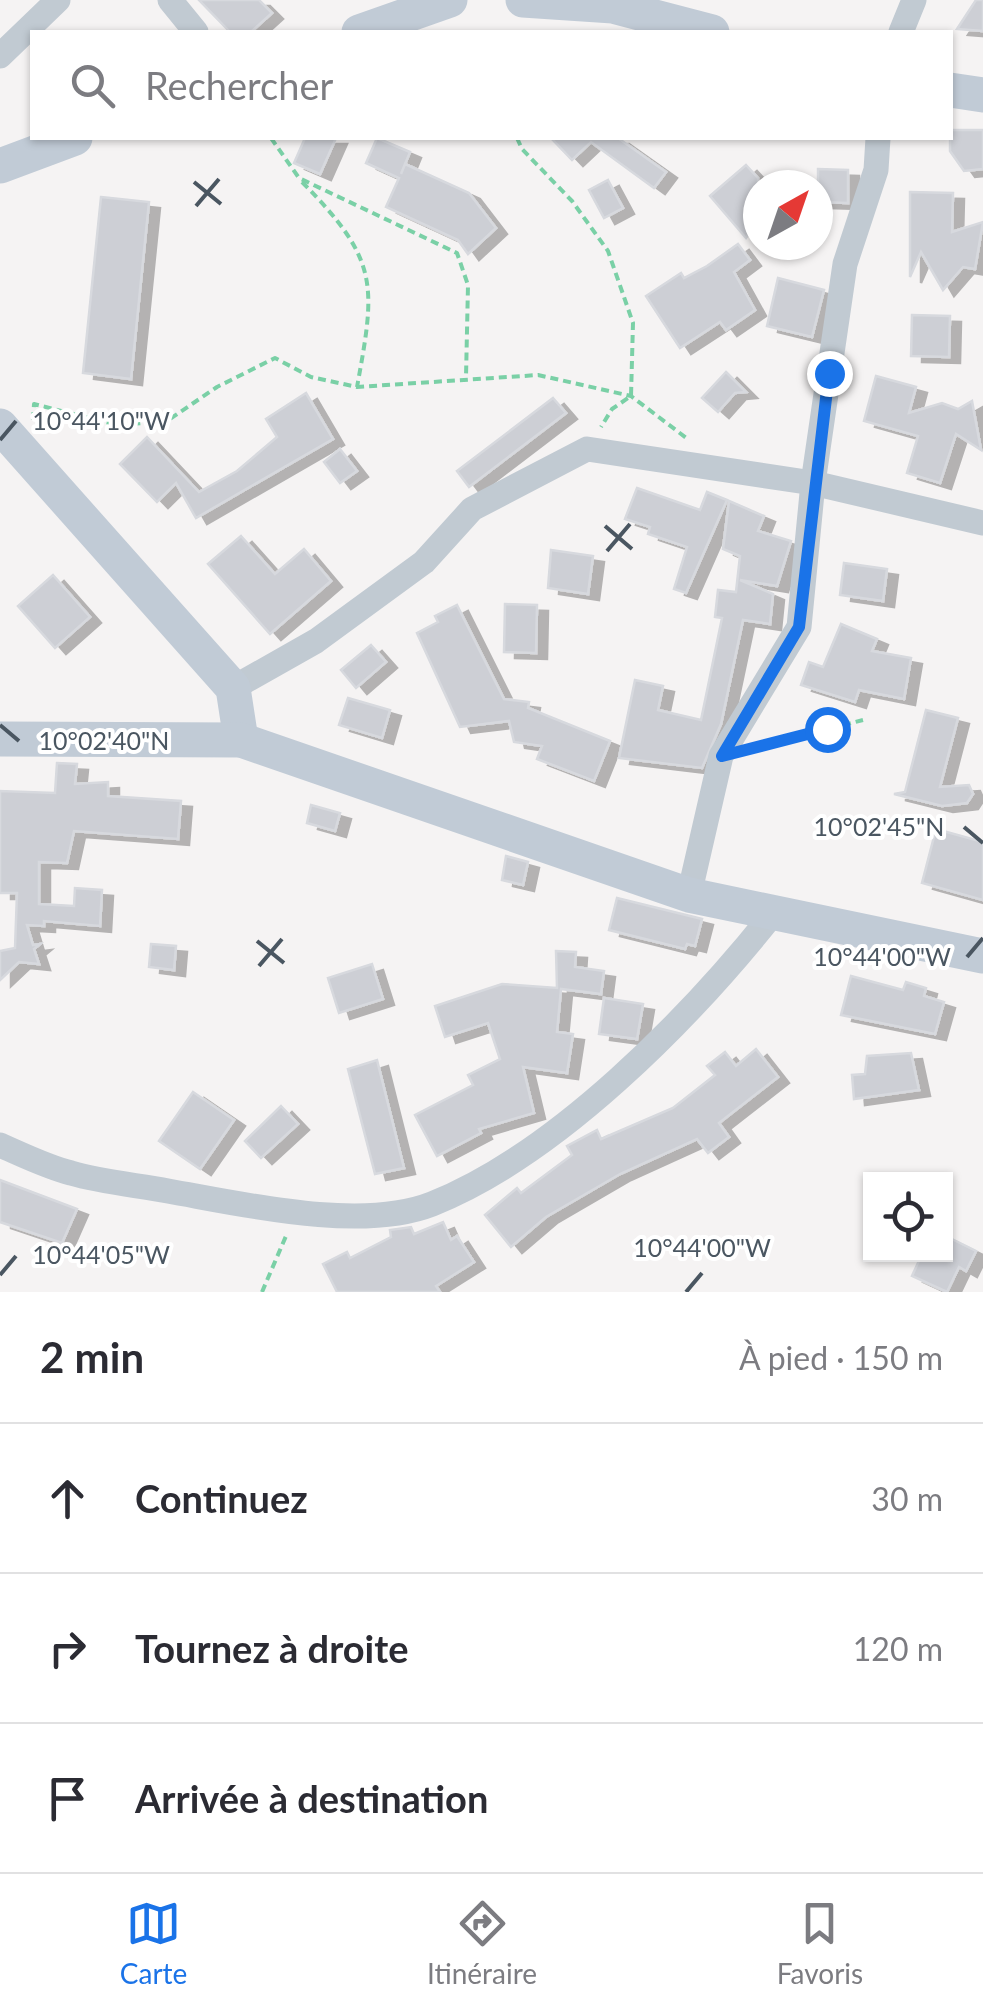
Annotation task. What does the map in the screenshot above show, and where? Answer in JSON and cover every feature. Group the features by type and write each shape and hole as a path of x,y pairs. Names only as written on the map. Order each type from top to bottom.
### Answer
{"main road":[{"path":"364,30 450,0"},
{"path":"524,0 614,6 704,30"},
{"path":"953,90 983,95"},
{"path":"0,166 71,140"},
{"path":"0,426 233,688 241,740"},
{"path":"0,739 241,740 690,895 983,956"}],"street":[{"path":"0,56 58,0"},
{"path":"170,0 194,30"},
{"path":"903,30 914,0"},
{"path":"690,895 722,756 799,627 814,482 845,264 876,170 878,140"},
{"path":"233,688 316,641 424,562 472,509 587,449 690,460 814,482 983,523"},
{"path":"0,1145 70,1173 296,1214 362,1215 430,1205 534,1148 620,1076 730,967 772,915"}],"path":[{"path":"273,140 298,178 335,215 362,258 372,307 358,387"},
{"path":"518,140 572,202 608,252 634,324 632,396"},
{"path":"298,178 457,254 468,284 466,378"},
{"path":"31,465 34,404 117,425 167,420 217,386 274,358 312,377 358,387 538,375 632,396 694,444 690,460"},
{"path":"587,449 612,409 632,396"},
{"path":"722,756 862,720"},
{"path":"262,1292 296,1214"}],"building":[{"path":"199,0 259,0 272,13 253,30 228,30"},
{"path":"976,0 983,0 983,31 957,29"},
{"path":"953,130 983,130 983,169 964,171 950,151"},
{"path":"304,140 335,140 320,174 294,163"},
{"path":"376,140 410,152 405,164 469,193 496,228 468,254 458,240 386,207 399,178 366,163"},
{"path":"553,140 621,140 666,172 654,188 591,142 572,160"},
{"path":"746,165 751,170 743,170 743,234 710,196"},
{"path":"818,169 848,170 848,203 833,202 833,170"},
{"path":"608,180 623,208 604,218 589,190"},
{"path":"910,192 953,193 952,232 983,222 975,269 963,267 943,290 921,252 910,277"},
{"path":"101,197 149,202 131,379 83,373"},
{"path":"738,244 743,260 750,260 734,272 755,310 726,330 720,322 680,348 646,296 681,273 684,278"},
{"path":"778,278 824,290 812,337 767,326"},
{"path":"912,315 950,316 949,357 911,356"},
{"path":"726,372 746,392 735,393 718,412 702,398"},
{"path":"876,376 916,387 909,413 942,403 958,409 972,401 981,450 956,434 940,483 907,473 918,436 864,421"},
{"path":"306,393 333,439 196,518 176,483 157,502 120,464 147,437 199,492 237,471 277,437 266,419"},
{"path":"553,398 566,413 469,487 457,471"},
{"path":"340,449 357,471 340,483 324,462"},
{"path":"637,488 700,510 707,492 727,500 686,593 674,589 687,547 648,534 650,527 625,519"},
{"path":"729,501 764,516 758,531 791,541 777,586 740,580 773,594 770,624 743,620 721,724 702,768 619,758 635,680 663,686 658,710 701,720 722,618 715,617 718,590 736,592 740,556 723,549"},
{"path":"241,536 275,574 304,549 331,581 270,634 208,564"},
{"path":"551,550 593,556 588,594 548,588"},
{"path":"844,563 887,569 883,601 840,595"},
{"path":"53,575 90,617 55,648 18,606"},
{"path":"505,604 537,605 536,653 504,652"},
{"path":"457,605 504,699 529,702 528,708 610,741 594,781 537,759 542,746 514,742 509,721 460,727 417,633 438,622 435,616"},
{"path":"841,624 877,639 872,651 911,658 904,699 859,690 855,702 801,685 809,662 823,667"},
{"path":"371,645 386,662 356,688 341,670"},
{"path":"348,698 390,710 382,738 339,725"},
{"path":"926,710 958,718 940,787 969,785 973,794 967,803 942,806 894,794 905,792"},
{"path":"57,763 77,764 75,784 108,782 108,796 181,801 178,839 74,831 67,863 39,862 39,904 74,906 75,888 102,890 100,926 44,921 44,926 27,925 33,945 40,944 34,949 39,964 19,962 0,980 0,951 15,948 17,893 0,893 0,791 55,793"},
{"path":"311,805 340,813 335,831 307,823"},
{"path":"936,829 983,842 983,900 922,883"},
{"path":"506,856 528,862 523,885 502,880"},
{"path":"617,898 702,919 695,946 687,944 685,949 609,930"},
{"path":"151,944 176,946 174,970 149,967"},
{"path":"556,951 576,952 575,967 604,971 601,994 561,989 557,1032 573,1034 567,1073 523,1067 534,1113 479,1129 481,1133 437,1156 415,1115 473,1085 468,1075 500,1059 488,1023 445,1037 435,1006 502,984 557,988"},
{"path":"372,964 383,999 339,1013 328,978"},
{"path":"851,976 903,990 906,982 926,988 924,996 944,1002 935,1034 841,1015"},
{"path":"604,998 643,1004 637,1039 599,1034"},
{"path":"756,1049 778,1077 719,1123 729,1137 708,1153 697,1139 620,1174 546,1217 511,1247 485,1215 517,1188 521,1193 572,1155 567,1146 597,1130 601,1139 673,1108 715,1075 707,1066 725,1052 736,1066"},
{"path":"911,1053 919,1090 854,1099 852,1075 865,1074 867,1056"},
{"path":"377,1060 404,1168 375,1174 348,1069"},
{"path":"193,1092 234,1120 200,1169 159,1141"},
{"path":"281,1106 298,1124 261,1158 245,1141"},
{"path":"0,1180 77,1209 62,1243 0,1222"},
{"path":"443,1222 451,1240 457,1236 474,1262 436,1286 440,1292 337,1292 323,1264 347,1252 350,1258 391,1237 390,1230 411,1227 414,1234"},
{"path":"953,1240 976,1251 966,1271 959,1267 947,1292 912,1276 918,1262 953,1262"}],"route":[{"path":"827,729 722,756 799,627 829,373"}]}
